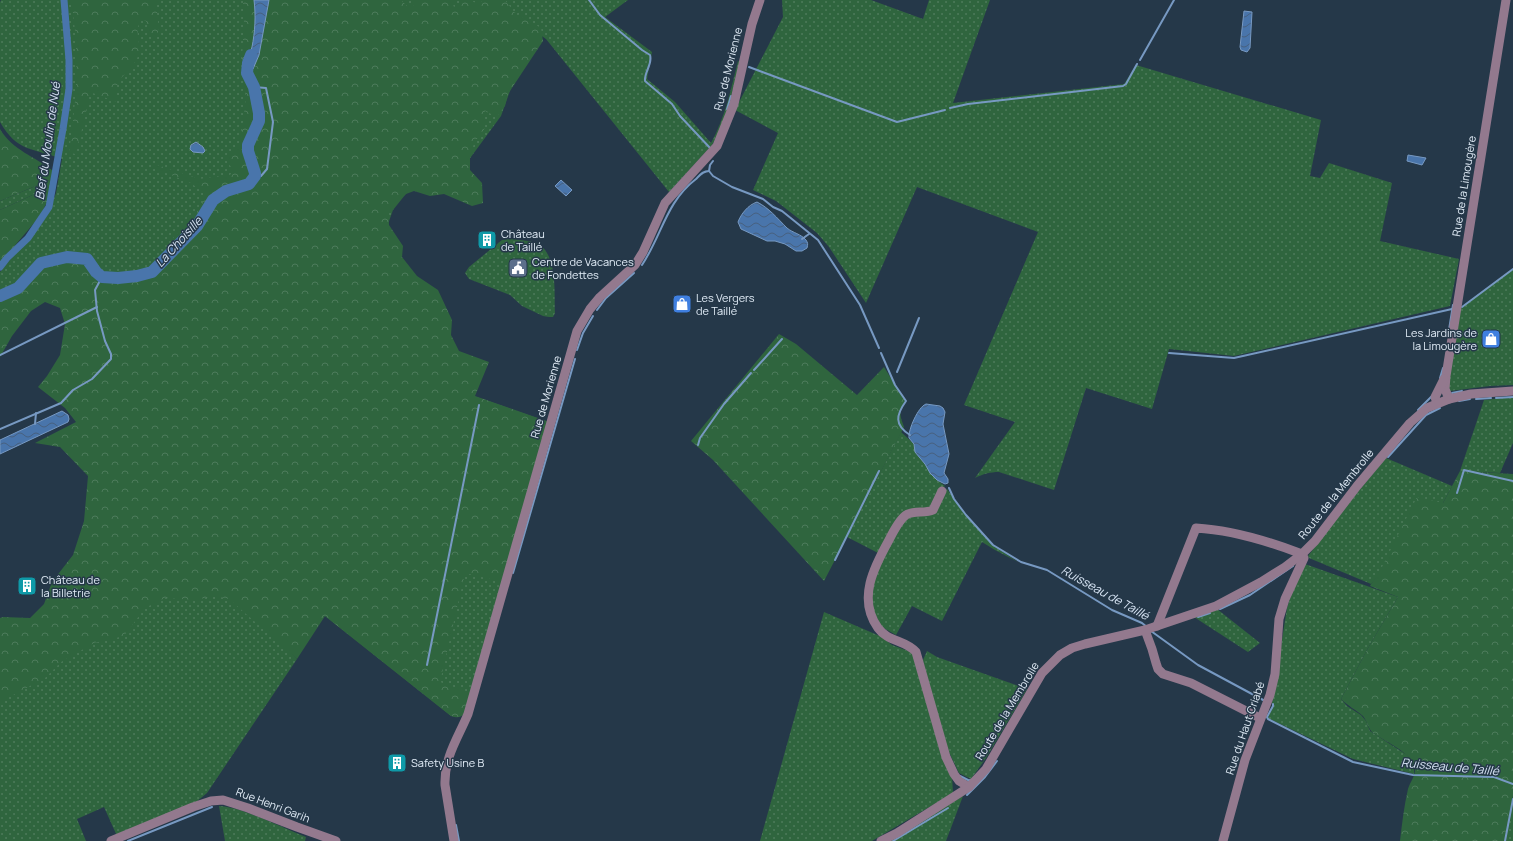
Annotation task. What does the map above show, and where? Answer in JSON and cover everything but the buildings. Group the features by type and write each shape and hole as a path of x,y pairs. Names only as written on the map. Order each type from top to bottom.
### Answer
{"street":[{"name":"Rue de Morienne","path":"454,841 446,792 445,775 448,758 468,714 577,331 590,309 600,297 635,265 643,252 665,203 717,146 734,104 752,24 760,0"},
{"name":"Rue de la Limougère","path":"1449,399 1445,389 1446,376 1506,0"},
{"name":"Rue de la Limougère","path":"1436,403 1435,397 1446,376"},
{"name":"Route de la Membrolle","path":"881,841 903,829 969,787 986,769 1042,673 1060,655 1072,648 1084,644 1150,628 1216,606 1286,567 1315,541 1357,486 1410,423 1427,408 1436,403 1472,394 1513,391"},
{"path":"942,491 933,510 925,513 908,514 894,530 872,574 868,599 870,611 878,629 890,638 911,647 916,652 946,757 959,781 969,787"},
{"path":"1260,718 1191,683 1163,674 1158,669 1150,628 1196,528 1216,529 1268,542 1302,554"},
{"name":"Rue du Haut Criabé","path":"1224,841 1245,760 1260,718 1267,704 1274,680 1279,619 1285,599 1304,558 1302,554"},
{"name":"Rue Henri Garih","path":"111,841 193,807 211,801 223,800 336,841"}],"green space":[{"path":"1,0 628,0 605,17 652,52 647,79 675,102 711,143 724,113 738,61 740,62 722,125 712,145 669,192 546,39 539,34 516,74 501,116 446,191 409,190 393,210 373,266 389,367 549,422 464,714 460,717 451,716 325,616 108,281 100,274 89,259 82,256 69,255 39,263 17,287 0,293 0,272 37,230 48,214 56,193 62,159 26,148 19,144 6,132 0,122"},
{"path":"71,0 156,0 159,31 155,36 151,37 146,21 142,20 139,24 138,56 117,86 117,102 90,92 84,122 75,154 69,152 76,95 76,39"},
{"path":"243,0 401,0 410,9 418,0 451,0 454,7 465,0 478,3 484,0 505,0 514,12 541,28 543,41 508,94 505,106 497,117 485,111 485,128 474,143 470,158 470,170 482,183 483,203 472,206 444,194 430,196 414,191 406,194 388,210 389,225 403,246 402,257 417,276 438,290 452,320 451,335 459,351 489,362 475,396 549,422 503,582 465,573 440,682 470,693 464,714 459,717 451,716 325,616 297,659 229,599 215,596 195,600 165,598 145,608 124,636 94,643 61,662 45,678 0,702 0,618 30,618 44,604 52,582 73,555 84,521 88,476 60,447 35,443 76,422 65,408 38,387 60,355 65,324 60,308 45,302 31,311 12,336 0,357 0,296 18,288 41,263 67,257 87,259 96,271 103,277 123,278 148,274 174,237 198,211 205,194 191,183 156,169 157,165 200,179 230,175 232,172 231,167 226,160 240,146 246,97 242,60 244,21"},
{"path":"782,0 871,0 923,19 929,0 990,0 953,103 1124,84 1136,65 1321,120 1310,176 1320,178 1329,163 1392,183 1380,241 1459,259 1450,306 1234,356 1169,349 1152,409 1086,388 1054,490 999,472 981,475 975,478 1015,422 964,405 1038,232 917,187 866,303 829,247 817,233 776,201 753,190 778,133 735,110 783,17"},
{"path":"0,129 11,143 53,171 52,179 0,201"},
{"path":"52,179 50,187 0,210 0,201"},
{"path":"50,187 47,202 40,216 0,263 0,210"},
{"path":"510,239 538,244 544,249 549,257 554,276 555,313 553,317 543,316 522,306 510,295 469,279 465,273 469,267 502,240"},
{"path":"1513,269 1513,385 1450,391 1447,380 1459,309"},
{"path":"779,334 796,344 857,395 884,367 905,401 901,408 900,414 904,427 824,581 713,460 691,441"},
{"path":"1513,397 1513,443 1500,473 1460,471 1484,400"},
{"path":"901,432 914,444 917,455 925,464 930,473 945,486 941,489 944,492 947,489 966,515 992,545 1018,562 982,542 942,621 912,606 896,635 882,627 869,605 880,554 847,537"},
{"path":"1386,458 1452,486 1443,503 1371,584 1309,558 1308,556"},
{"path":"1460,471 1513,474 1513,796 1505,841 1400,841 1407,795 1415,772 1413,763 1404,753 1372,732 1363,716 1341,699 1368,648 1398,597 1370,586 1371,584 1378,575 1417,497 1443,503"},
{"path":"1305,564 1398,597 1368,648 1341,699 1347,706 1361,715 1366,721 1370,731 1407,755 1414,764 1414,774 1353,759 1268,718 1273,706 1272,703 1287,608 1291,595"},
{"path":"231,591 297,659 207,793 195,803 117,836 104,807 77,819 86,841 0,841 0,692 131,599"},
{"path":"1217,609 1260,643 1248,652 1194,617"},
{"path":"824,612 882,637 892,645 911,652 914,657 952,776 953,793 872,841 760,841"},
{"path":"927,651 937,657 1027,689 986,758 971,779 959,773 947,748 925,671 923,660"},
{"path":"963,796 946,841 890,841"},
{"path":"1513,796 1513,841 1505,841"},
{"path":"219,806 229,807 262,818 306,837 305,841 225,841"}],"water":[{"path":"254,0 269,0 259,55 253,69 245,71 254,36"},
{"path":"1244,11 1252,12 1250,48 1247,52 1241,50 1240,47"},
{"path":"196,142 203,147 205,151 203,153 193,152 190,149 191,145"},
{"path":"1408,155 1426,158 1422,165 1407,161"},
{"path":"561,180 572,190 566,196 555,186"},
{"path":"757,202 769,210 787,228 804,238 808,245 807,248 802,251 796,251 785,244 775,241 767,241 741,229 738,222 741,216 745,210"},
{"path":"926,404 940,406 945,412 943,424 949,454 944,473 948,479 948,483 945,484 937,480 930,473 915,452 914,444 909,438 914,419 920,409"},
{"path":"62,411 68,415 68,422 0,454 0,440"}],"waterway":[{"name":"Bief du Moulin de Nué","path":"0,267 7,258 28,238 49,207 69,89 69,60 64,0"},
{"name":"Ruisseau de Taillé","path":"589,0 600,15 650,55 651,58 645,81 672,104 680,116 711,149"},
{"path":"1140,60 1174,0"},
{"name":"La Choisille","path":"0,296 18,288 41,263 67,257 87,259 96,272 102,277 118,278 137,276 152,272 197,226 213,200 226,191 249,184 255,176 255,173 248,151 248,145 259,121 254,87 247,73 251,55"},
{"path":"950,108 968,104 1123,86 1126,84 1137,64"},
{"path":"749,67 897,122 945,110"},
{"path":"254,87 266,88 273,122 267,169 261,176 255,176"},
{"path":"727,109 731,96"},
{"name":"Ruisseau de Taillé","path":"713,161 710,165 709,171 713,176 732,187 763,199 773,207 782,211 818,240 860,305 879,348"},
{"path":"642,265 649,254 665,219 678,198 700,175 709,171"},
{"path":"802,239 809,234"},
{"path":"1462,307 1513,269"},
{"path":"597,310 606,298 634,273"},
{"path":"0,429 61,403 73,390 92,379 111,359 111,354 105,341 97,311 95,290 102,277"},
{"path":"1448,336 1453,305"},
{"path":"0,355 97,307"},
{"path":"1169,353 1234,358 1452,309"},
{"path":"577,350 583,333 593,316"},
{"path":"897,372 919,318"},
{"path":"754,370 782,339"},
{"name":"Ruisseau de Taillé","path":"881,353 895,385 906,401 900,411 898,420 901,427 910,435"},
{"path":"513,573 575,359"},
{"path":"1440,378 1443,368"},
{"path":"698,445 700,438 724,404 751,373"},
{"path":"1452,393 1462,391"},
{"path":"1418,410 1432,396"},
{"path":"1496,398 1513,397"},
{"path":"1476,399 1491,398"},
{"path":"1459,401 1470,399"},
{"path":"427,665 479,405"},
{"path":"1388,457 1426,415 1440,408"},
{"path":"35,424 36,413"},
{"path":"1457,493 1464,470 1513,481"},
{"path":"835,560 879,471"},
{"name":"Ruisseau de Taillé","path":"949,488 954,499 966,515 993,545 1021,562 1047,570 1112,610 1142,623 1147,627"},
{"path":"1220,609 1250,595 1293,566"},
{"path":"1198,617 1210,613"},
{"name":"Ruisseau de Taillé","path":"1151,631 1198,665 1265,701"},
{"name":"Ruisseau de Taillé","path":"1273,704 1267,717 1268,719 1353,762 1413,775 1494,777 1513,784"},
{"path":"967,795 985,777 997,761"},
{"path":"960,776 970,780"},
{"path":"1505,841 1513,799"},
{"path":"128,841 212,807"},
{"path":"893,841 948,808"},
{"path":"456,825 459,841"}],"place":[{"name":"Château de Taillé","path":"487,240"},
{"name":"Centre de Vacances de Fondettes","path":"518,268"},
{"name":"Les Vergers de Taillé","path":"682,304"},
{"name":"Les Jardins de la Limougère","path":"1491,339"},
{"name":"Château de la Billetrie","path":"27,586"},
{"name":"Safety Usine B","path":"397,763"}]}
